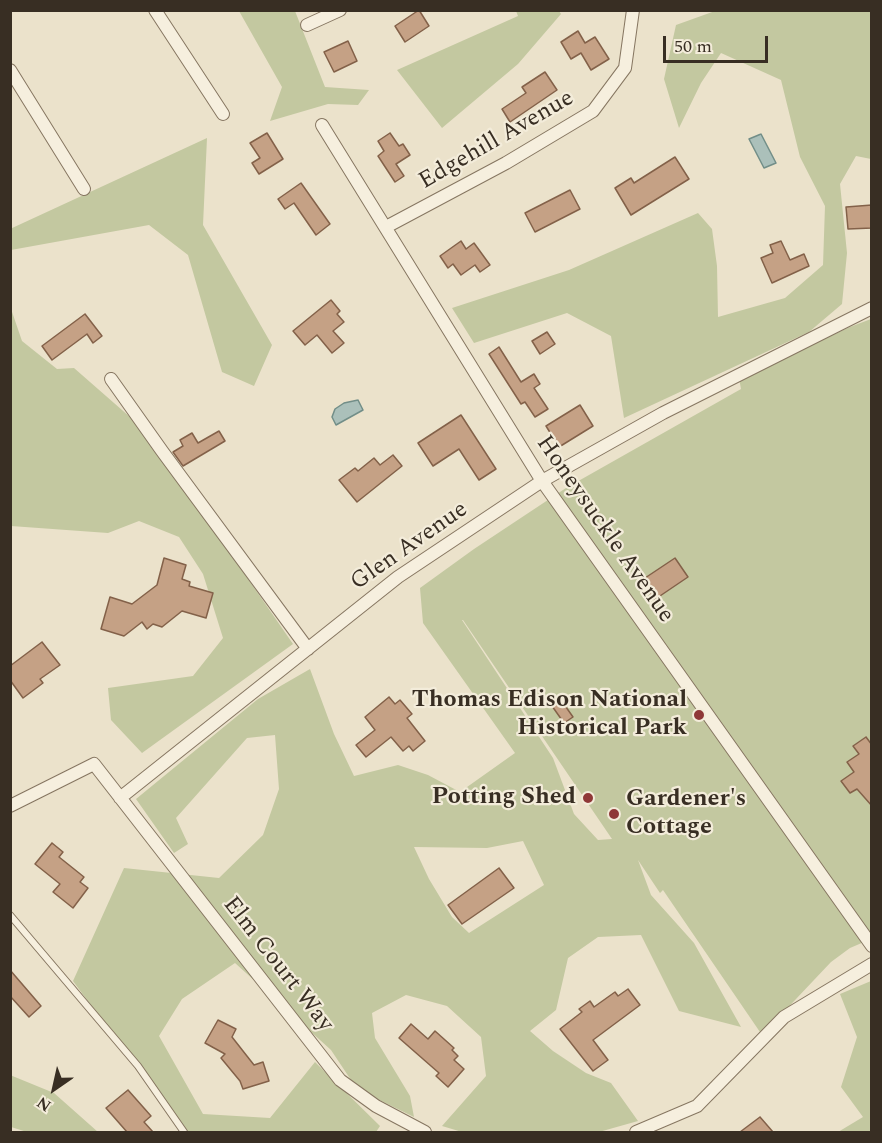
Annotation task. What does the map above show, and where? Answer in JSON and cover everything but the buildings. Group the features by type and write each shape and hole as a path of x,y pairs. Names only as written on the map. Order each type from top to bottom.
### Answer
{"street":[{"path":"155,10 223,114"},
{"path":"308,25 340,10"},
{"name":"Edgehill Avenue","path":"386,227 506,163 593,111 625,68 633,10"},
{"path":"10,70 84,189"},
{"name":"Honeysuckle Avenue","path":"322,125 542,481 872,946"},
{"name":"Glen Avenue","path":"120,798 398,577 542,481 663,413 872,308"},
{"path":"111,379 308,648"},
{"path":"10,806 94,764 120,798"},
{"name":"Elm Court Way","path":"120,798 340,1080 376,1106 425,1132"},
{"path":"636,1132 697,1106 784,1017 872,964"}],"lane":[{"path":"10,915 138,1066 184,1132"}],"green space":[{"path":"239,11 295,11 325,87 369,90 358,105 328,104 270,121 282,87"},
{"path":"516,11 559,11 561,14 518,64 442,128 397,70 518,16"},
{"path":"715,11 871,11 871,159 856,156 840,184 847,253 842,304 809,332 624,418 611,336 567,313 474,343 452,308 569,270 698,213 712,229 717,266 718,317 785,298 823,265 825,206 800,157 781,80 721,53 701,83 679,128 664,79 676,25"},
{"path":"207,138 203,225 272,345 254,386 222,372 188,255 149,225 11,250 10,229"},
{"path":"10,306 22,341 57,369 74,368 146,431 293,644 142,753 111,720 108,688 193,676 223,638 203,574 179,537 139,521 108,533 11,526"},
{"path":"871,319 871,939 850,948 831,962 762,1035 663,890 660,893 638,860 651,895 694,943 741,1027 679,1011 641,935 598,937 568,958 556,1010 530,1031 553,1051 586,1073 611,1083 638,1121 599,1132 462,1132 442,1126 486,1076 481,1037 447,1006 406,995 372,1013 375,1038 410,1096 414,1117 357,1089 331,1050 235,963 182,999 159,1036 203,1114 270,1118 315,1062 380,1126 376,1132 184,1132 73,981 124,868 219,878 263,835 279,789 275,735 247,738 176,818 188,844 174,853 136,799 258,699 310,669 334,734 354,776 398,765 428,775 460,792 515,753 423,623 420,588 566,488 741,389 739,378","holes":["463,620 612,839 598,840 574,814 553,758","523,841 544,885 469,933 452,917 429,879 414,847 487,848"]},
{"path":"871,981 871,1132 838,1132 863,1117 841,1087 857,1037 840,994"},
{"path":"10,1075 54,1093 98,1132 27,1132 11,1127"}],"water":[{"path":"761,134 776,163 764,168 749,139"},
{"path":"358,400 363,410 336,425 332,417 335,409 344,403"}],"place":[{"name":"Thomas Edison National Historical Park","path":"699,715"},
{"name":"Potting Shed","path":"588,798"},
{"name":"Gardener's Cottage","path":"614,814"}]}
